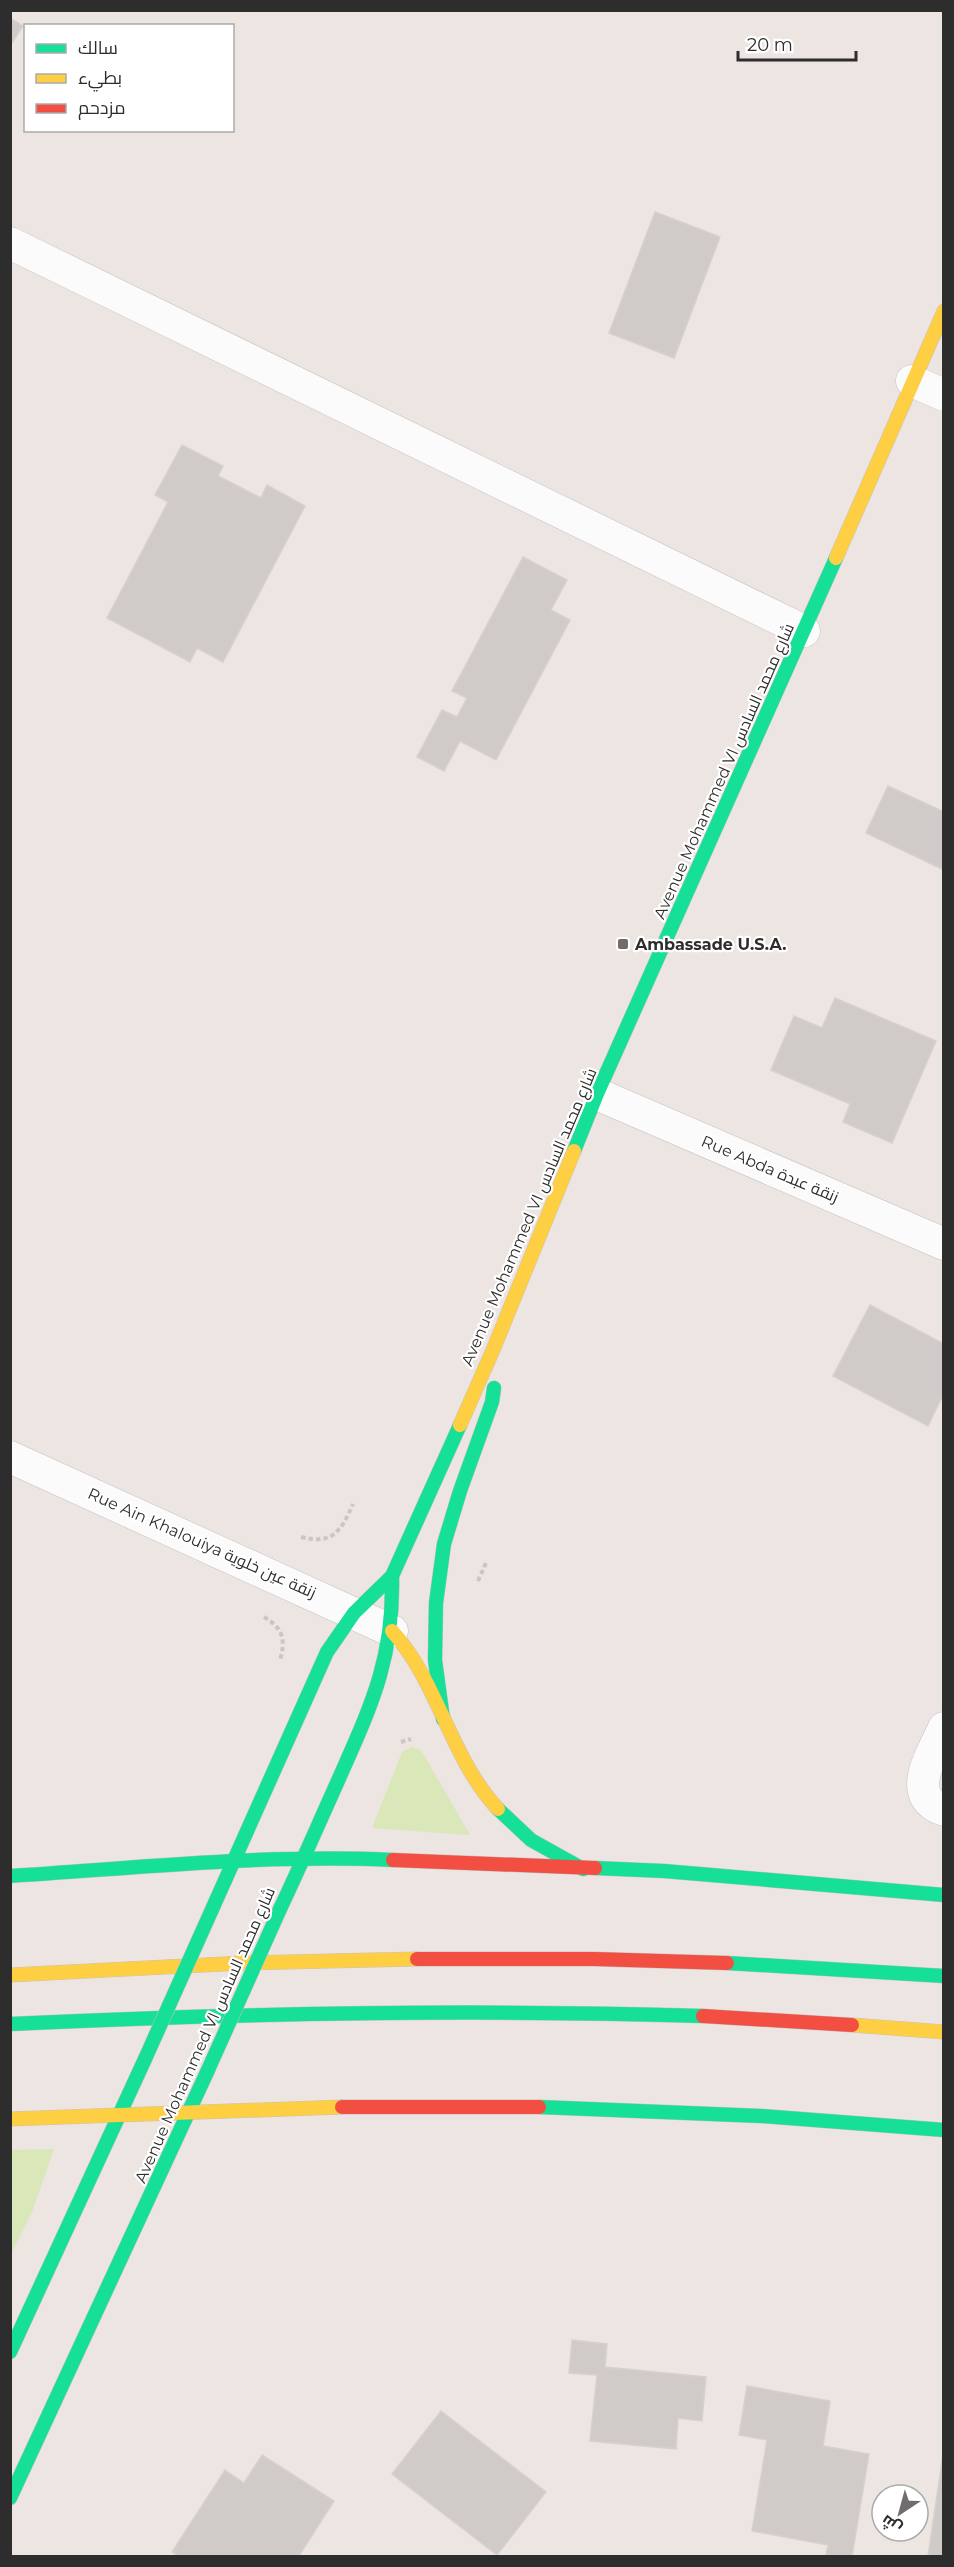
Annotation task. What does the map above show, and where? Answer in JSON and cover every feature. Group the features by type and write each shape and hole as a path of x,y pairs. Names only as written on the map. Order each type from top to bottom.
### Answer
{"main road":[{"name":"Avenue Mohammed VI شارع محمد السادس","path":"10,2352 234,1862 316,1673 327,1652 354,1613 392,1576 493,1350 597,1094 944,311"},
{"path":"444,1719 435,1660 438,1591 444,1544 460,1491 492,1402 496,1373 493,1350"},
{"name":"Avenue Mohammed VI شارع محمد السادس","path":"10,2498 189,2113 374,1700 382,1677 392,1631 394,1604 392,1576"},
{"path":"392,1631 413,1655 471,1772 503,1817 540,1847 583,1869"},
{"path":"10,1876 234,1862 357,1858 675,1872 944,1894"},
{"path":"10,1976 291,1960 478,1958 686,1962 944,1976"},
{"path":"10,2024 280,2013 485,2012 690,2016 944,2032"},
{"path":"10,2119 376,2107 577,2108 822,2119 944,2130"}],"street":[{"path":"10,243 804,631"},
{"path":"912,381 944,395"},
{"name":"Rue Abda زنقة عبدة","path":"597,1094 944,1244"},
{"name":"Rue Ain Khalouiya زنقة عين خلوية","path":"10,1456 392,1631"},
{"path":"944,1728 922,1780 922,1791 930,1802 944,1810"}],"path":[{"path":"301,1538 314,1541 327,1539 342,1526 353,1504"},
{"path":"264,1617 277,1624 283,1640 283,1650 275,1670"},
{"path":"401,1742 409,1739 418,1740"}],"green space":[{"path":"412,1747 419,1749 424,1755 470,1835 372,1828 402,1752"},
{"path":"54,2149 32,2212 11,2254 11,2150"}],"building":[{"path":"10,18 23,26 10,46"},
{"path":"655,212 720,237 674,358 609,333"},
{"path":"182,445 223,466 218,476 261,498 267,485 305,506 223,662 197,648 190,662 107,618 168,502 155,495"},
{"path":"523,557 567,580 551,610 570,620 496,760 460,741 444,771 417,757 442,710 457,717 467,698 452,691"},
{"path":"888,786 944,812 944,870 866,833"},
{"path":"835,998 936,1041 892,1143 843,1122 850,1104 771,1070 794,1016 822,1028"},
{"path":"870,1305 944,1344 944,1400 941,1399 928,1426 833,1376"},
{"path":"572,2340 607,2344 605,2367 706,2377 702,2421 678,2418 676,2449 590,2441 597,2375 569,2373"},
{"path":"747,2386 830,2401 823,2446 869,2454 852,2556 826,2555 828,2545 752,2531 767,2440 739,2435"},
{"path":"441,2411 546,2492 497,2555 392,2474"},
{"path":"944,2448 944,2556 928,2556"},
{"path":"262,2455 334,2501 299,2556 179,2556 172,2552 225,2470 244,2483"}],"traffic: fast":[{"path":"574,1151 597,1094 836,558"},
{"path":"443,1719 435,1660 436,1603 444,1544 460,1491 492,1402 494,1388"},
{"path":"214,1905 327,1652 354,1613 392,1576 460,1425"},
{"path":"280,1909 360,1731 378,1683 389,1634 392,1576"},
{"path":"498,1809 531,1840 583,1869"},
{"path":"10,1876 249,1860 393,1860"},
{"path":"595,1868 664,1871 944,1895"},
{"path":"145,2059 214,1905"},
{"path":"208,2070 280,1909"},
{"path":"727,1963 944,1976"},
{"path":"10,2024 356,2013 703,2016"},
{"path":"10,2352 145,2059"},
{"path":"10,2498 208,2070"},
{"path":"539,2107 761,2116 944,2130"}],"traffic: slow":[{"path":"836,558 944,311"},
{"path":"460,1425 574,1151"},
{"path":"392,1631 422,1674 468,1767 498,1809"},
{"path":"10,1975 243,1963 417,1959"},
{"path":"852,2025 944,2032"},
{"path":"10,2119 342,2107"}],"traffic: jam":[{"path":"393,1860 595,1868"},
{"path":"417,1959 594,1959 727,1963"},
{"path":"703,2016 852,2025"},
{"path":"342,2107 539,2107"}],"place":[{"name":"Ambassade U.S.A.","path":"623,944"}]}
